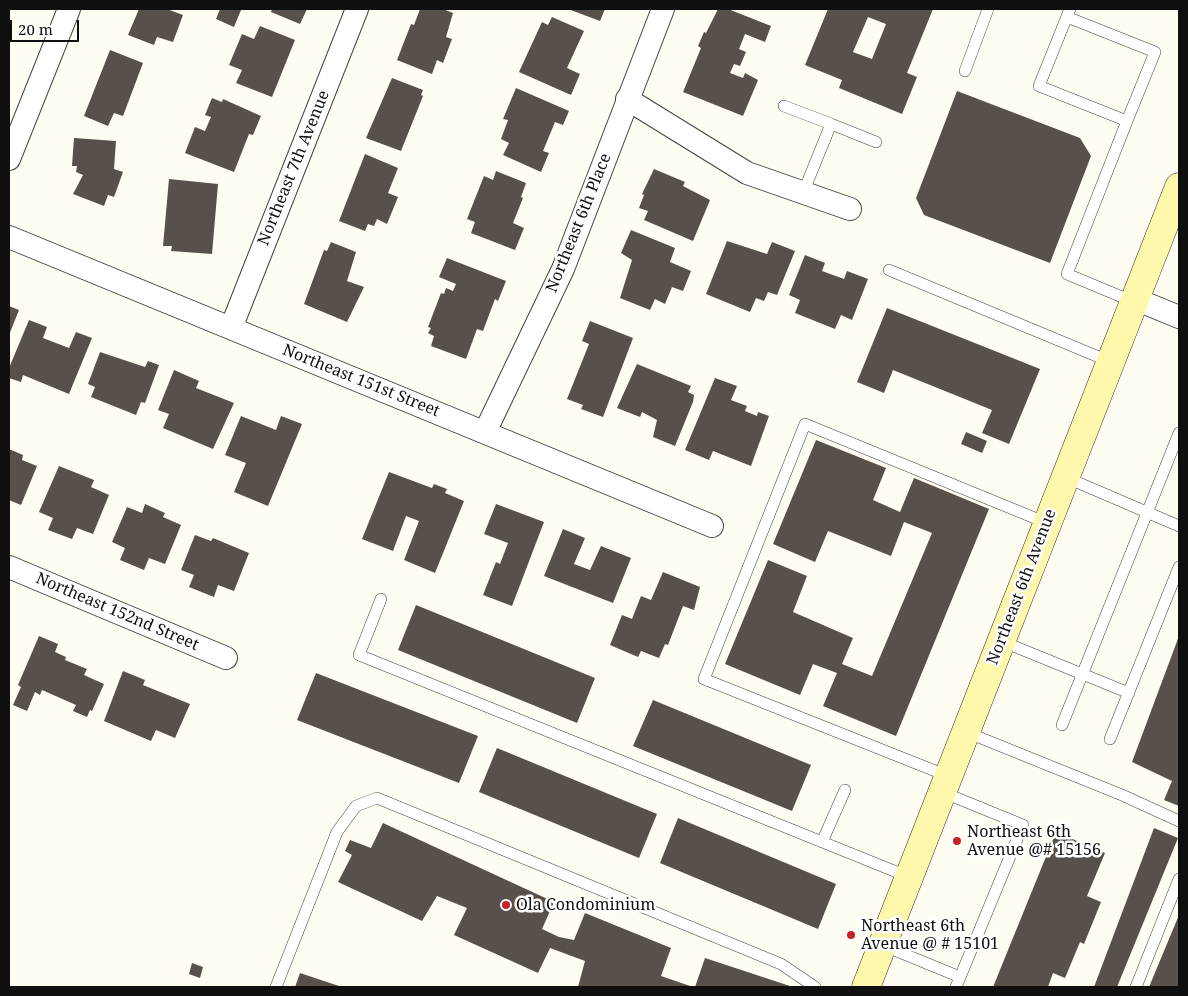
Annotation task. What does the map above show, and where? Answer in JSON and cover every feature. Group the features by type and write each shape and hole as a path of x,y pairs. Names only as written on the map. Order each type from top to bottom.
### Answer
{"main road":[{"name":"Northeast 6th Avenue","path":"866,987 1179,187"}],"street":[{"path":"9,159 69,9"},
{"name":"Northeast 7th Avenue","path":"231,328 357,9"},
{"name":"Northeast 6th Place","path":"485,432 563,269 663,9"},
{"path":"627,99 747,173 850,209"},
{"name":"Northeast 151st Street","path":"9,237 712,526"},
{"path":"1135,300 1179,317"},
{"name":"Northeast 152nd Street","path":"9,567 226,658"}],"lane":[{"path":"965,71 988,9"},
{"path":"1126,121 1039,86 1068,13 1155,52 1126,121 1067,274 1135,300"},
{"path":"784,106 876,142"},
{"path":"803,193 831,124"},
{"path":"889,270 1111,362"},
{"path":"882,946 958,982 1023,825 945,784 704,679 711,660 804,424 1048,523"},
{"path":"1062,725 1179,433"},
{"path":"1065,477 1179,526"},
{"path":"1110,739 1179,567"},
{"path":"381,599 359,655 909,877"},
{"path":"1001,640 1129,693"},
{"path":"966,732 1122,795 1179,821"},
{"path":"822,842 845,790"},
{"path":"276,987 337,832 356,806 377,798 781,964 815,987"},
{"path":"1136,987 1179,879"}],"building":[{"path":"139,9 167,9 183,15 173,42 157,37 154,45 128,35"},
{"path":"220,9 241,10 234,27 216,19"},
{"path":"272,9 307,9 300,24 271,12"},
{"path":"420,9 443,9 453,13 446,37 452,39 443,63 437,60 432,74 397,60 411,24 414,25"},
{"path":"568,9 605,9 600,21"},
{"path":"718,9 728,9 771,26 765,42 745,34 739,49 746,52 740,66 734,64 730,73 743,78 745,73 758,80 743,116 683,92 701,48 698,46"},
{"path":"828,9 933,9 907,73 917,77 902,114 839,88 842,80 805,65","holes":["868,17 886,24 872,59 853,52"]},
{"path":"552,17 584,31 567,68 580,74 571,95 519,72 542,22 548,25"},
{"path":"260,26 295,40 272,97 236,83 242,70 229,65 242,34 254,39"},
{"path":"110,50 143,63 123,116 114,113 108,126 84,116"},
{"path":"392,78 423,90 421,95 423,96 401,151 366,138"},
{"path":"516,88 569,111 563,125 555,122 543,151 549,153 541,172 503,155 509,143 501,139 508,120 503,119"},
{"path":"957,91 1080,138 1091,156 1050,263 924,215 916,198"},
{"path":"212,98 222,102 223,99 261,116 253,135 249,134 234,172 185,153 195,127 205,131 211,117 205,115"},
{"path":"74,138 116,141 114,169 123,172 114,197 108,195 104,206 73,194 83,175 76,172 77,166 72,166"},
{"path":"365,154 398,168 388,193 398,197 387,224 377,219 374,226 368,224 365,231 339,221"},
{"path":"654,169 685,182 683,186 710,200 693,241 644,220 648,211 639,208 644,195 642,194"},
{"path":"496,171 526,183 521,197 523,198 513,223 524,228 515,250 471,233 475,222 467,219 484,176 493,180"},
{"path":"169,179 218,184 212,254 171,251 172,246 163,246"},
{"path":"631,230 675,248 670,262 691,271 683,291 672,287 665,304 655,299 650,310 620,298 632,260 621,253"},
{"path":"727,241 767,254 772,242 795,251 777,295 768,292 764,301 756,298 750,312 706,294"},
{"path":"331,242 356,252 347,281 364,287 347,322 304,304 324,250 327,251"},
{"path":"805,255 825,263 822,271 844,279 847,271 868,279 852,320 841,315 835,329 795,313 800,300 789,295"},
{"path":"447,258 506,281 498,301 495,299 483,331 477,329 466,359 431,346 434,336 428,333 431,328 428,327 441,293 444,294 446,288 453,291 456,284 439,277"},
{"path":"9,306 19,310 9,335"},
{"path":"887,308 1040,369 1009,444 982,433 992,410 893,370 884,393 857,382"},
{"path":"29,320 47,327 43,338 69,348 76,332 92,338 69,394 23,375 21,382 9,378 9,368"},
{"path":"590,321 633,338 603,417 581,409 583,405 567,399 589,344 582,341"},
{"path":"100,352 145,367 148,361 159,365 145,403 141,402 136,415 91,397 95,387 88,384"},
{"path":"637,364 691,386 688,392 694,395 693,402 675,446 653,437 657,420 642,412 640,417 617,408"},
{"path":"174,370 199,381 196,388 234,403 213,449 163,428 169,414 158,410"},
{"path":"715,378 737,386 731,400 747,406 745,411 757,416 758,412 769,416 751,466 713,451 709,460 685,450"},
{"path":"241,416 276,430 281,416 302,424 268,506 234,492 246,463 225,455"},
{"path":"966,432 987,441 982,453 961,444"},
{"path":"816,440 886,468 873,500 900,512 914,478 989,509 896,736 823,706 837,673 813,664 800,695 725,664 768,560 807,576 793,612 853,638 842,664 872,676 932,533 904,522 891,556 828,531 815,562 773,544"},
{"path":"9,449 23,455 22,460 37,466 21,505 9,500"},
{"path":"59,466 94,480 91,487 109,495 93,534 77,528 72,539 48,530 53,518 39,512"},
{"path":"389,472 432,488 434,484 447,489 445,493 464,501 435,573 404,560 419,521 406,516 393,551 362,539"},
{"path":"145,504 165,513 163,517 181,525 165,564 149,558 144,570 120,560 125,548 112,542 127,507 142,513"},
{"path":"496,504 544,522 512,606 483,595 496,562 500,564 508,543 484,534"},
{"path":"563,529 585,538 574,564 590,570 601,546 631,558 613,603 544,576"},
{"path":"195,535 211,541 213,538 249,553 234,591 218,585 214,597 189,587 194,575 181,570"},
{"path":"663,572 700,587 694,610 683,606 668,645 665,644 659,658 641,651 638,657 610,645 622,615 632,619 641,596 651,600"},
{"path":"416,605 595,678 577,723 398,650"},
{"path":"39,636 58,644 55,652 66,657 65,660 87,669 84,675 104,684 92,711 90,710 87,717 73,711 76,705 42,690 40,695 35,692 27,711 13,705 21,687 18,685"},
{"path":"1179,636 1179,806 1164,800 1172,781 1132,762"},
{"path":"123,671 145,680 143,685 190,704 175,738 156,730 151,741 104,721"},
{"path":"316,673 478,736 459,783 297,720"},
{"path":"653,700 811,765 792,811 633,746"},
{"path":"497,748 657,814 639,858 479,792"},
{"path":"678,818 836,884 818,929 660,863"},
{"name":"Ola Condominium","path":"383,823 554,902 542,929 559,937 574,940 585,913 671,948 661,976 693,987 578,987 585,961 550,948 538,973 454,935 467,908 437,896 422,921 338,882 352,855 345,851 350,840 371,848"},
{"path":"1154,828 1178,838 1117,987 1094,987"},
{"path":"1056,832 1105,853 1087,896 1101,902 1084,944 1080,942 1065,978 1053,973 1048,987 993,987"},
{"path":"1179,915 1179,987 1149,987"},
{"path":"705,958 793,987 695,987"},
{"path":"192,963 203,967 200,978 189,974"},
{"path":"300,973 342,987 295,987"}],"place":[{"name":"Northeast 6th Avenue @# 15156","path":"957,841"},
{"name":"Ola Condominium","path":"506,905"},
{"name":"Northeast 6th Avenue @ # 15101","path":"851,935"}]}
